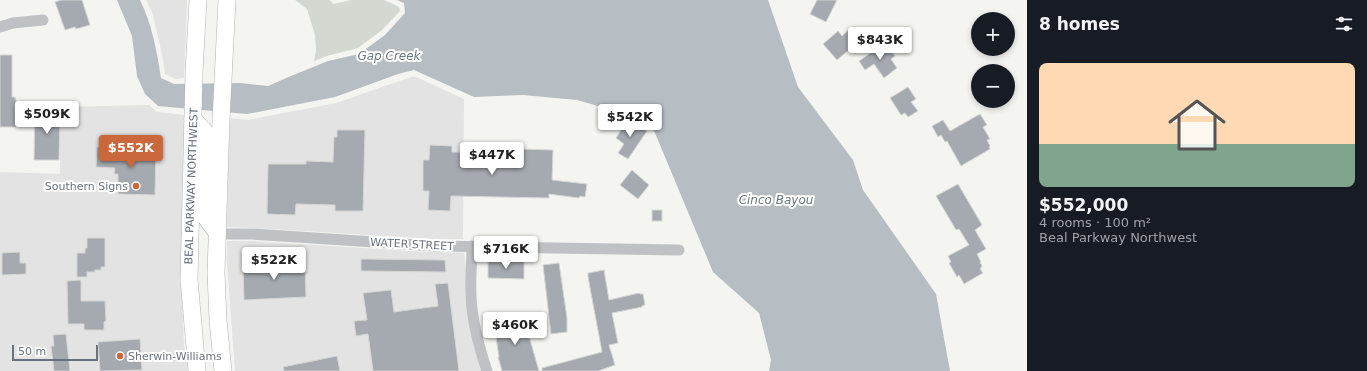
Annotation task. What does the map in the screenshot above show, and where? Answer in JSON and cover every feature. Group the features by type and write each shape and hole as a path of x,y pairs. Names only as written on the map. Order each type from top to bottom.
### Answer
{"main road":[{"name":"BEAL PARKWAY NORTHWEST","path":"197,371 189,279 194,73 198,0"},
{"path":"223,371 218,320 216,273 222,74 227,0"},
{"path":"193,119 205,132 205,207 207,219 217,234"}],"street":[{"path":"0,27 12,23 43,20"},
{"name":"WATER STREET","path":"217,234 252,234 412,245 679,250"},
{"path":"472,246 472,310 487,371"}],"shaded area":[{"path":"146,0 187,0 184,78 175,79 165,74 152,12"},
{"path":"295,0 329,0 334,4 351,0 384,0 399,7 400,11 382,30 358,48 314,61 316,51 315,35 307,9"},
{"path":"411,77 416,77 464,99 463,239 435,239 227,227 229,118 248,120 336,103"},
{"path":"149,105 157,112 184,115 182,294 184,346 188,371 0,371 0,172 60,174 60,107"},
{"path":"227,241 252,241 464,253 466,269 465,296 468,318 481,371 235,371 227,262"}],"water":[{"name":"Cinco Bayou","path":"117,0 140,0 151,28 161,78 174,84 241,83 268,86 328,61 359,54 385,35 405,13 404,3 397,0 768,0 798,87 853,160 863,190 936,294 950,371 769,371 771,360 759,313 713,272 650,121 577,100 523,95 474,97 414,70 398,74 335,97 247,114 158,106 145,94 137,76 132,36"}],"building":[{"path":"61,0 82,0 90,25 65,30 55,2"},
{"path":"817,0 837,0 826,22 810,14"},
{"path":"852,27 862,39 837,60 823,44 838,31 842,36"},
{"path":"885,43 895,56 891,59 897,68 884,78 874,64 865,70 859,61"},
{"path":"0,55 12,55 12,97 15,97 16,99 16,127 0,127"},
{"path":"908,87 916,99 911,102 918,111 908,117 905,113 901,115 890,98"},
{"path":"35,109 60,110 59,160 34,160"},
{"path":"980,114 987,125 983,127 990,139 987,140 990,149 961,166 947,141 945,142 941,135 938,137 932,126 943,120 950,131"},
{"path":"627,121 633,125 635,123 647,131 628,159 618,153 624,144 616,138"},
{"path":"337,130 365,130 363,211 335,211 335,205 296,204 295,215 267,214 268,164 306,164 306,161 333,162 334,137 337,137"},
{"path":"430,145 452,146 452,152 518,153 518,149 553,150 552,180 587,184 585,197 580,196 579,198 549,194 549,198 451,196 450,211 428,210 429,191 423,191 423,160 429,160"},
{"path":"97,147 156,149 155,195 118,194 118,174 114,174 115,168 96,167"},
{"path":"632,170 649,185 638,199 620,185"},
{"path":"958,184 982,225 975,230 986,249 977,254 982,266 980,269 983,273 964,284 959,275 957,277 949,263 951,262 948,256 969,245 959,229 956,230 936,196"},
{"path":"652,210 662,210 662,221 652,221"},
{"path":"87,238 105,238 105,267 101,267 101,270 95,270 95,272 87,272 87,277 77,277 77,253 85,253 85,248 87,248"},
{"path":"20,252 20,263 26,263 26,274 2,275 2,253"},
{"path":"361,259 445,260 446,272 361,271"},
{"path":"488,261 524,261 524,279 488,278"},
{"path":"283,263 283,265 305,264 306,297 244,300 243,265"},
{"path":"559,263 567,318 567,332 551,334 543,265"},
{"path":"604,270 609,300 639,293 643,294 645,305 642,307 612,313 618,343 609,345 615,365 598,371 542,371 542,368 602,352 588,273"},
{"path":"81,280 81,301 105,301 106,321 104,322 104,330 84,330 84,324 68,324 67,281"},
{"path":"448,283 459,371 373,371 368,334 356,336 354,321 367,320 363,293 391,290 394,312 438,306 435,284"},
{"path":"527,318 529,336 539,371 502,371 498,357 494,324"},
{"path":"66,334 70,371 54,371 51,346 54,346 53,335"},
{"name":"Sherwin-Williams","path":"140,339 142,370 100,371 98,342"},
{"path":"337,356 340,371 284,371 283,367"}],"place":[{"name":"Southern Signs","path":"136,186"},
{"name":"Sherwin-Williams","path":"120,356"}],"water label":[{"name":"Gap Creek","path":"389,56"}]}
